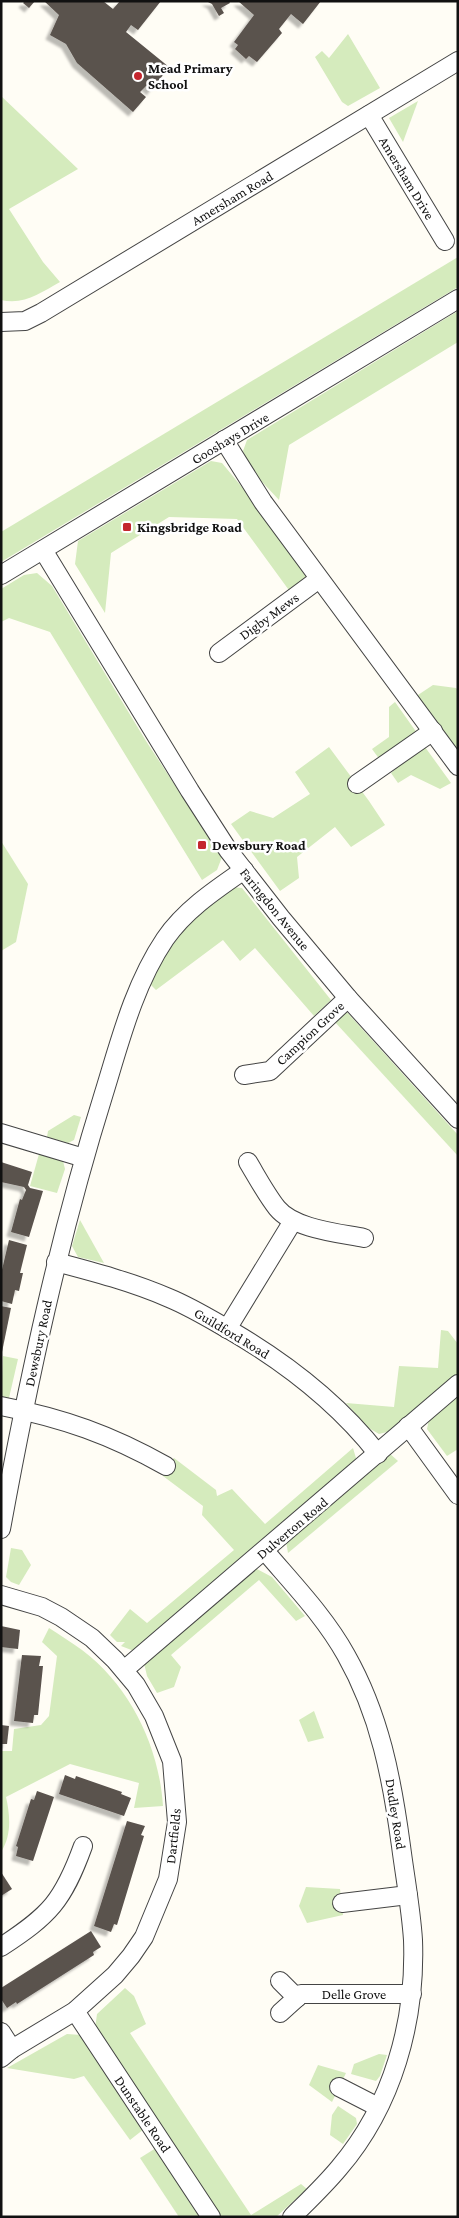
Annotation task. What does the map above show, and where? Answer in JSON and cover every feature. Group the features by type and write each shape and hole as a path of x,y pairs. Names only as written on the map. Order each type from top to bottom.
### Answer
{"street":[{"name":"Amersham Road","path":"1,322 26,321 41,313 458,61"},
{"name":"Amersham Drive","path":"369,115 445,241"},
{"name":"Gooshays Drive","path":"1,575 458,299"},
{"path":"224,440 243,472 319,579 458,766"},
{"name":"Faringdon Avenue","path":"43,550 190,791 244,870 280,918 348,998 458,1119"},
{"name":"Digby Mews","path":"220,653 319,579"},
{"path":"357,784 433,731"},
{"name":"Dewsbury Road","path":"1,1529 23,1410 56,1262 84,1158 140,985 165,939 194,906 244,870"},
{"name":"Campion Grove","path":"244,1074 270,1071 348,998"},
{"path":"1,1133 84,1158"},
{"path":"248,1162 278,1210 293,1221 328,1231 364,1238"},
{"path":"227,1329 293,1221"},
{"name":"Guildford Road","path":"56,1262 146,1289 196,1310 283,1364 315,1387 331,1401 378,1454"},
{"name":"Dulverton Road","path":"124,1670 458,1384"},
{"path":"1,1406 89,1428 140,1451 166,1466"},
{"path":"408,1426 458,1495"},
{"name":"Dudley Road","path":"265,1551 321,1618 346,1654 371,1705 390,1774 408,1895 412,1940 412,1994 403,2045 394,2072 378,2107 358,2142 340,2167 292,2217"},
{"name":"Dartfields","path":"1,1595 42,1607 60,1617 92,1638 124,1670 138,1688 154,1716 172,1761 177,1806 175,1839 168,1879 144,1937 115,1975 75,2011 7,2053"},
{"path":"1,1947 43,1918 60,1897 72,1876 83,1846"},
{"path":"342,1903 408,1895"},
{"path":"280,1981 297,1998 280,2013"},
{"name":"Delle Grove","path":"297,1998 301,1994 412,1994"},
{"name":"Dunstable Road","path":"75,2011 211,2217"},
{"path":"1,2032 7,2053"},
{"path":"339,2087 378,2107"}],"green space":[{"path":"348,34 380,88 348,106 342,102 315,57 322,51 329,58"},
{"path":"1,96 78,169 9,209 43,262 60,282 39,294 18,301 1,300"},
{"path":"418,101 403,142 389,118"},
{"path":"458,257 458,287 1,562 1,532"},
{"path":"458,311 458,342 289,445 279,500 250,469 243,451 247,440"},
{"path":"211,461 222,463 251,498 309,579 291,593 237,519 169,517 111,553 105,613 75,564 78,541"},
{"path":"37,573 52,586 146,741 222,857 217,870 202,880 50,632 9,618 1,622 1,589 24,575"},
{"path":"433,685 456,688 458,690 458,756 415,697"},
{"path":"395,702 417,733 380,760 372,749 389,737 389,707"},
{"path":"329,747 385,825 351,847 335,827 297,857 299,878 280,891 231,824 250,811 273,818 310,794 295,772"},
{"path":"425,747 451,783 440,789 411,775 398,783 391,773"},
{"path":"1,841 28,884 16,942 1,951"},
{"path":"232,887 242,888 331,1000 314,1016 255,948 240,961 223,940 156,990 149,983 166,952 184,929"},
{"path":"345,1010 458,1135 458,1156 334,1021"},
{"path":"74,1115 81,1117 74,1140 68,1143 47,1137 48,1131"},
{"path":"39,1154 63,1161 65,1169 57,1193 30,1186"},
{"path":"80,1220 104,1263 78,1257 72,1246"},
{"path":"441,1330 448,1331 458,1344 458,1374 387,1432 379,1434 367,1427 346,1403 394,1407 399,1366 438,1368"},
{"path":"3,1356 18,1359 9,1398 1,1396"},
{"path":"458,1390 458,1449 447,1456 427,1429 430,1414"},
{"path":"353,1448 358,1465 134,1651 121,1646 125,1642 117,1642 110,1635 130,1609 147,1623 234,1550 202,1515 203,1506 163,1476 166,1466 174,1458 216,1490 217,1496 232,1489 265,1524"},
{"path":"389,1453 398,1461 288,1553 286,1541"},
{"path":"11,1548 22,1550 31,1565 19,1585 11,1582 6,1577"},
{"path":"255,1568 272,1577 305,1616 296,1621 259,1580 171,1655 181,1667 174,1687 157,1693 147,1676 144,1663"},
{"path":"49,1628 82,1650 99,1665 128,1699 139,1719 155,1761 163,1806 134,1808 139,1783 70,1764 6,1797 9,1825 7,1839 1,1852 1,1751 12,1751 14,1729 41,1725 49,1716 57,1656 42,1642"},
{"path":"314,1711 324,1738 308,1742 299,1720"},
{"path":"306,1887 340,1889 343,1915 307,1923 299,1906"},
{"path":"125,1988 134,1996 146,2024 130,2033 251,2215 301,2184 307,2189 276,2217 220,2217 95,2029 97,2014"},
{"path":"67,2034 81,2035 144,2129 130,2140 84,2076 74,2079 7,2068"},
{"path":"379,2054 387,2055 380,2076 376,2081 351,2074 354,2064"},
{"path":"318,2065 346,2073 332,2102 309,2085"},
{"path":"338,2106 356,2118 357,2124 343,2144 330,2135 332,2115"},
{"path":"156,2148 201,2217 179,2217 140,2158"}],"building":[{"path":"25,1 35,1 29,8 23,3"},
{"path":"44,1 103,1 113,9 120,1 161,1 138,30 131,25 126,32 169,67 151,91 146,86 140,92 146,97 133,112 77,63 66,44 50,35 59,15"},
{"path":"206,1 229,1 230,3 221,8 224,13 219,16 212,4"},
{"path":"238,1 321,1 303,24 291,14 279,29 282,33 257,62 249,56 246,59 235,49 238,45 234,42 254,15"},
{"path":"1,1162 32,1172 28,1185 30,1188 43,1191 29,1237 11,1232 20,1199 22,1200 26,1190 24,1187 1,1182"},
{"path":"9,1240 27,1245 20,1273 23,1273 19,1291 15,1290 12,1304 1,1301 1,1274"},
{"path":"1,1306 11,1308 2,1352 1,1352"},
{"path":"1,1626 20,1630 18,1649 1,1647"},
{"path":"22,1655 41,1656 39,1666 43,1666 38,1715 34,1715 33,1723 14,1721"},
{"path":"1,1725 9,1726 7,1744 1,1744"},
{"path":"65,1775 75,1779 76,1776 122,1792 121,1794 131,1798 124,1816 59,1794"},
{"path":"37,1791 54,1797 33,1861 16,1856 18,1847 16,1846 31,1799 34,1800"},
{"path":"127,1821 145,1826 141,1835 144,1836 117,1925 114,1924 111,1932 94,1926"},
{"path":"1,1872 12,1889 1,1896"},
{"path":"91,1931 101,1947 93,1952 94,1955 17,2004 16,2002 7,2008 1,1999 1,1988"}],"place":[{"name":"Mead Primary School","path":"138,76"},
{"name":"Kingsbridge Road","path":"127,527"},
{"name":"Dewsbury Road","path":"202,845"}]}
